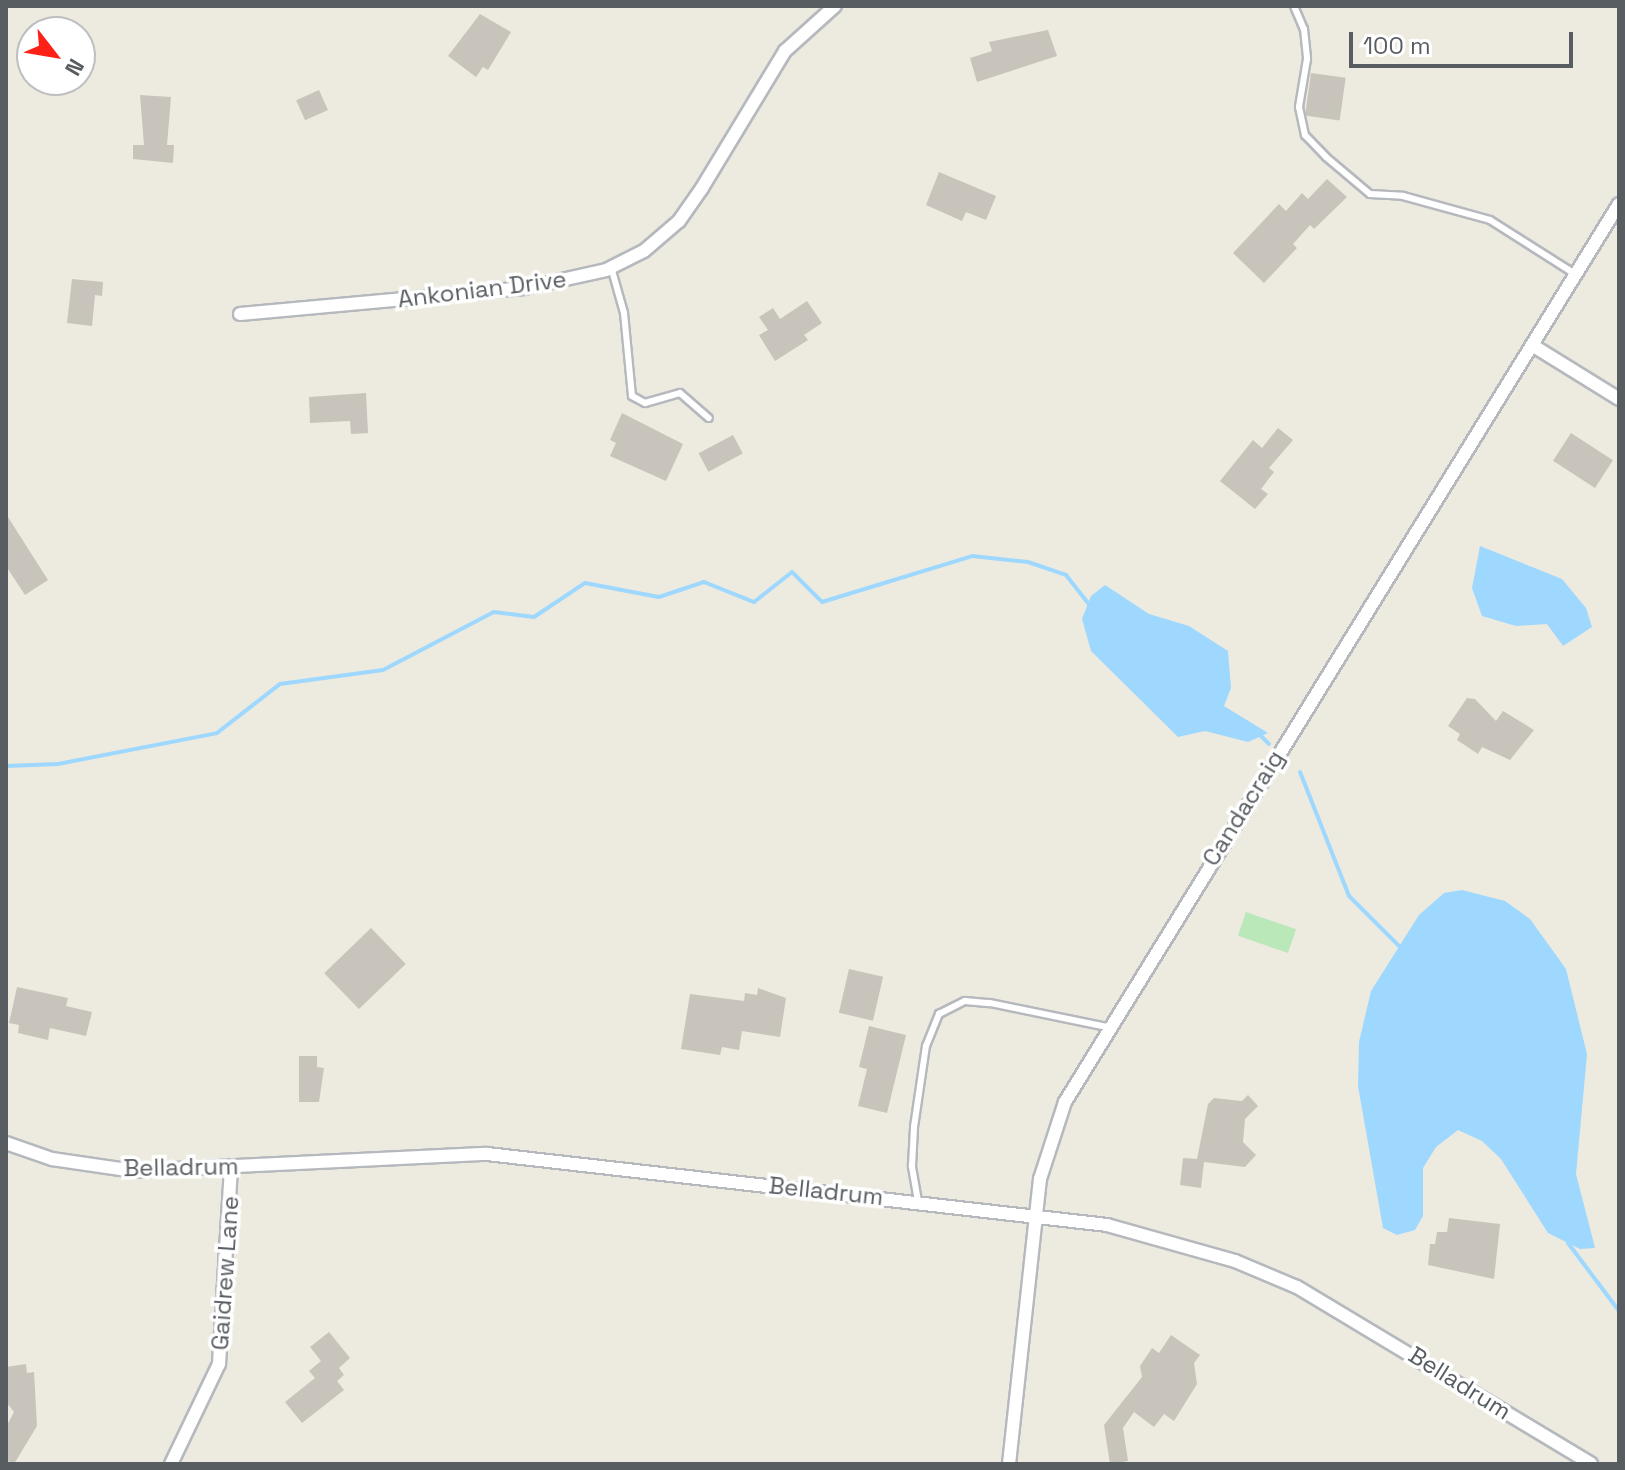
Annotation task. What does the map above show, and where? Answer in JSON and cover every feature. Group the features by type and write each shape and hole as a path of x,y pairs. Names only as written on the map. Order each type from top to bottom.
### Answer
{"street":[{"name":"Ankonian Drive","path":"240,314 525,288 611,267 644,251 679,221 785,51 835,6"},
{"name":"Candacraig","path":"1009,1464 1035,1214 1051,1140 1065,1102 1107,1027 1619,204"},
{"path":"1532,345 1619,399"},
{"name":"Belladrum","path":"6,1143 107,1168 231,1167 487,1154 1035,1214 1172,1240 1297,1287 1591,1464"},
{"name":"Gaidrew Lane","path":"171,1464 219,1364 231,1167"}],"lane":[{"path":"1294,6 1304,29 1307,59 1299,107 1305,135 1326,157 1370,194 1403,196 1490,220 1576,274"},
{"path":"611,267 624,313 632,396 645,403 680,393 709,418"},
{"path":"918,1201 912,1166 914,1127 926,1046 939,1014 965,1001 1107,1027"}],"green space":[{"path":"1246,912 1296,929 1288,953 1238,936"}],"water":[{"path":"1480,546 1562,579 1586,608 1592,627 1563,646 1547,624 1516,626 1482,616 1472,588"},
{"path":"1105,585 1149,614 1189,626 1228,651 1231,688 1224,706 1268,733 1248,742 1205,731 1178,737 1091,651 1082,619 1091,596"},
{"path":"1462,890 1505,901 1530,919 1566,969 1587,1054 1576,1174 1595,1248 1580,1249 1548,1233 1501,1159 1482,1141 1458,1130 1436,1147 1423,1168 1423,1216 1415,1230 1397,1235 1383,1228 1358,1086 1359,1042 1371,991 1419,915 1444,893"}],"building":[{"path":"480,14 511,32 488,70 483,67 476,77 448,56"},
{"path":"1048,30 1057,56 977,82 970,58 992,51 989,42"},
{"path":"1311,73 1346,78 1340,120 1305,116"},
{"path":"319,90 328,110 305,120 296,100"},
{"path":"140,95 171,97 167,145 174,145 173,163 133,159 133,145 144,145"},
{"path":"939,172 996,196 986,220 966,212 962,221 926,205"},
{"path":"1327,179 1347,197 1314,229 1310,225 1293,244 1297,248 1264,283 1233,253 1279,204 1286,211 1302,193 1308,199"},
{"path":"72,279 103,282 102,296 95,295 92,326 67,323"},
{"path":"807,301 822,323 804,335 808,340 775,361 759,335 768,330 759,317 773,308 780,319"},
{"path":"366,393 368,433 351,434 350,421 310,423 309,397"},
{"path":"622,413 683,444 666,481 610,456 616,443 610,440"},
{"path":"1278,428 1293,440 1269,468 1274,472 1261,489 1268,494 1255,509 1220,481 1253,440 1262,448"},
{"path":"1571,433 1613,460 1595,488 1553,461"},
{"path":"733,435 743,454 708,472 699,453"},
{"path":"6,514 48,580 25,595 6,566"},
{"path":"1467,698 1475,699 1496,721 1503,711 1534,730 1510,760 1482,747 1478,754 1457,740 1460,734 1448,726"},
{"path":"371,928 406,964 359,1009 324,973"},
{"path":"849,969 883,977 873,1021 839,1013"},
{"path":"17,987 68,998 66,1006 92,1012 86,1036 50,1028 48,1040 18,1033 19,1025 9,1023"},
{"path":"758,988 786,998 780,1037 742,1031 739,1050 722,1047 720,1055 681,1049 690,994 744,1001 745,993 757,995"},
{"path":"869,1026 906,1035 887,1113 858,1106 867,1069 859,1067"},
{"path":"299,1056 317,1056 317,1067 324,1068 319,1102 299,1102"},
{"path":"1248,1095 1258,1106 1245,1119 1243,1142 1256,1155 1245,1167 1204,1162 1201,1188 1180,1185 1183,1158 1197,1159 1208,1104 1214,1098 1242,1101"},
{"path":"1449,1218 1500,1224 1494,1279 1428,1265 1430,1244 1435,1244 1437,1232 1447,1232"},
{"path":"329,1332 350,1358 339,1368 344,1375 337,1381 344,1390 302,1423 285,1402 315,1378 309,1371 321,1361 310,1347"},
{"path":"1171,1335 1200,1355 1194,1363 1197,1384 1174,1421 1164,1414 1154,1427 1134,1412 1123,1428 1128,1461 1110,1464 1104,1425 1142,1377 1140,1366 1152,1348 1159,1353"},
{"path":"26,1364 27,1373 34,1372 37,1426 14,1464 6,1460 6,1427 14,1412 6,1402 6,1367"}],"waterway":[{"path":"6,766 58,764 217,733 280,684 383,670 494,612 534,617 585,583 659,597 704,582 754,602 792,572 822,602 972,556 1028,562 1066,575 1091,607"},
{"path":"1259,734 1269,744"},
{"path":"1300,772 1349,896 1399,946"},
{"path":"1568,1243 1619,1311"}]}
